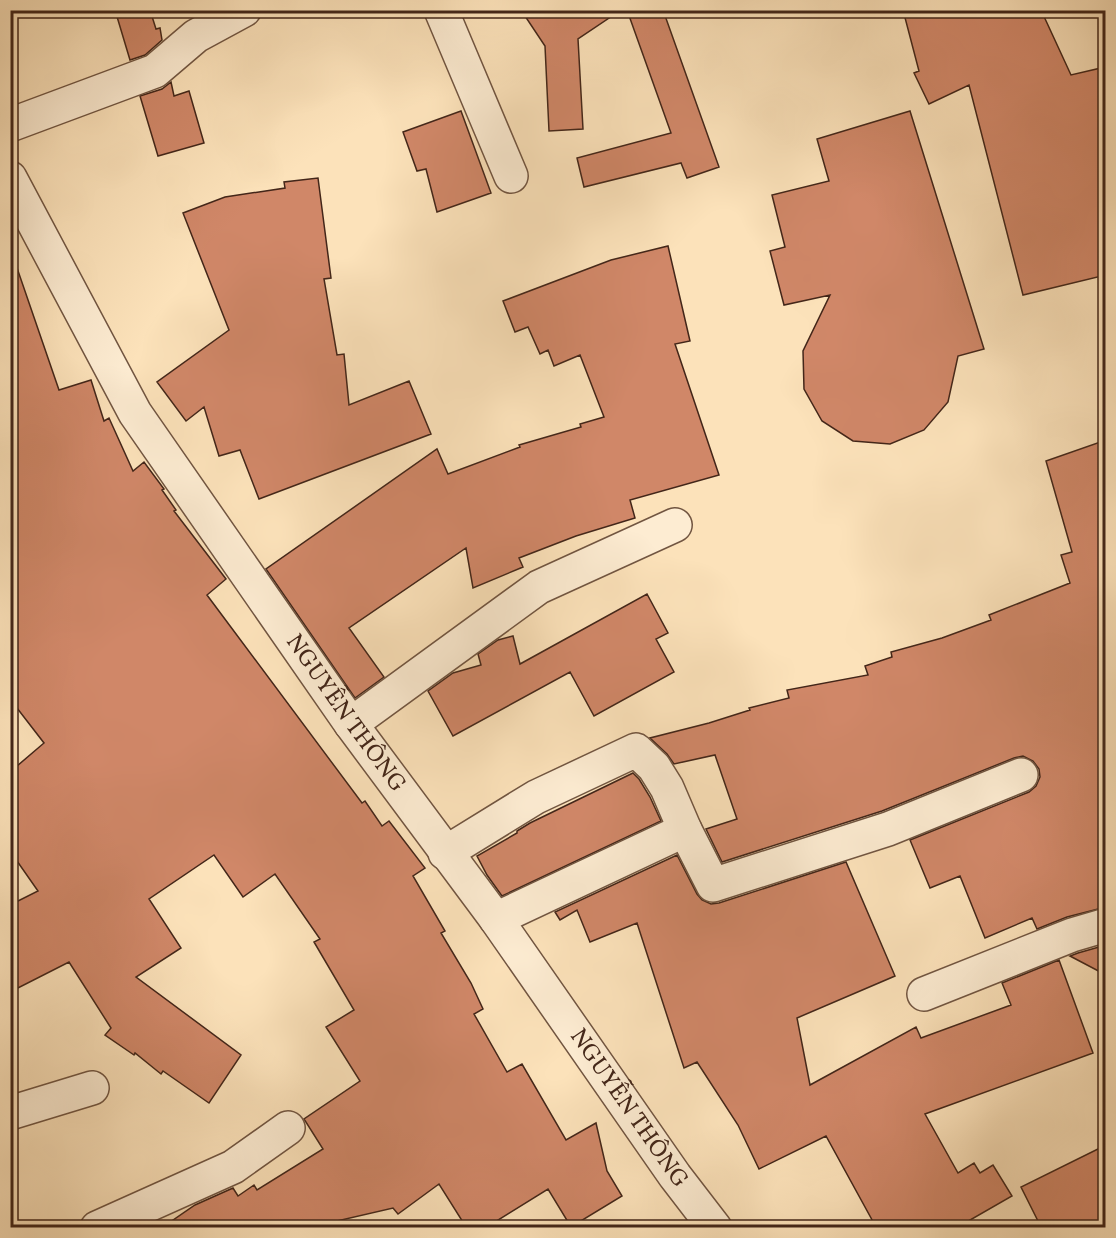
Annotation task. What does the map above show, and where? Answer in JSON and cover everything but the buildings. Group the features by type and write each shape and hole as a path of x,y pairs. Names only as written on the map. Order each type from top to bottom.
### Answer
{"street":[{"path":"10,125 155,71 196,36 244,10"},
{"path":"441,10 511,176"},
{"name":"NGUYỄN THÔNG","path":"10,178 135,413 351,724 496,919 669,1167 715,1227"},
{"path":"351,724 539,587 675,525"},
{"path":"445,853 536,797 636,750 654,767 668,788 685,830 713,885 888,829 1021,775"},
{"path":"496,919 685,830"},
{"path":"924,994 1072,935 1106,925"},
{"path":"10,1113 92,1088"},
{"path":"97,1227 232,1167 288,1128"}]}
